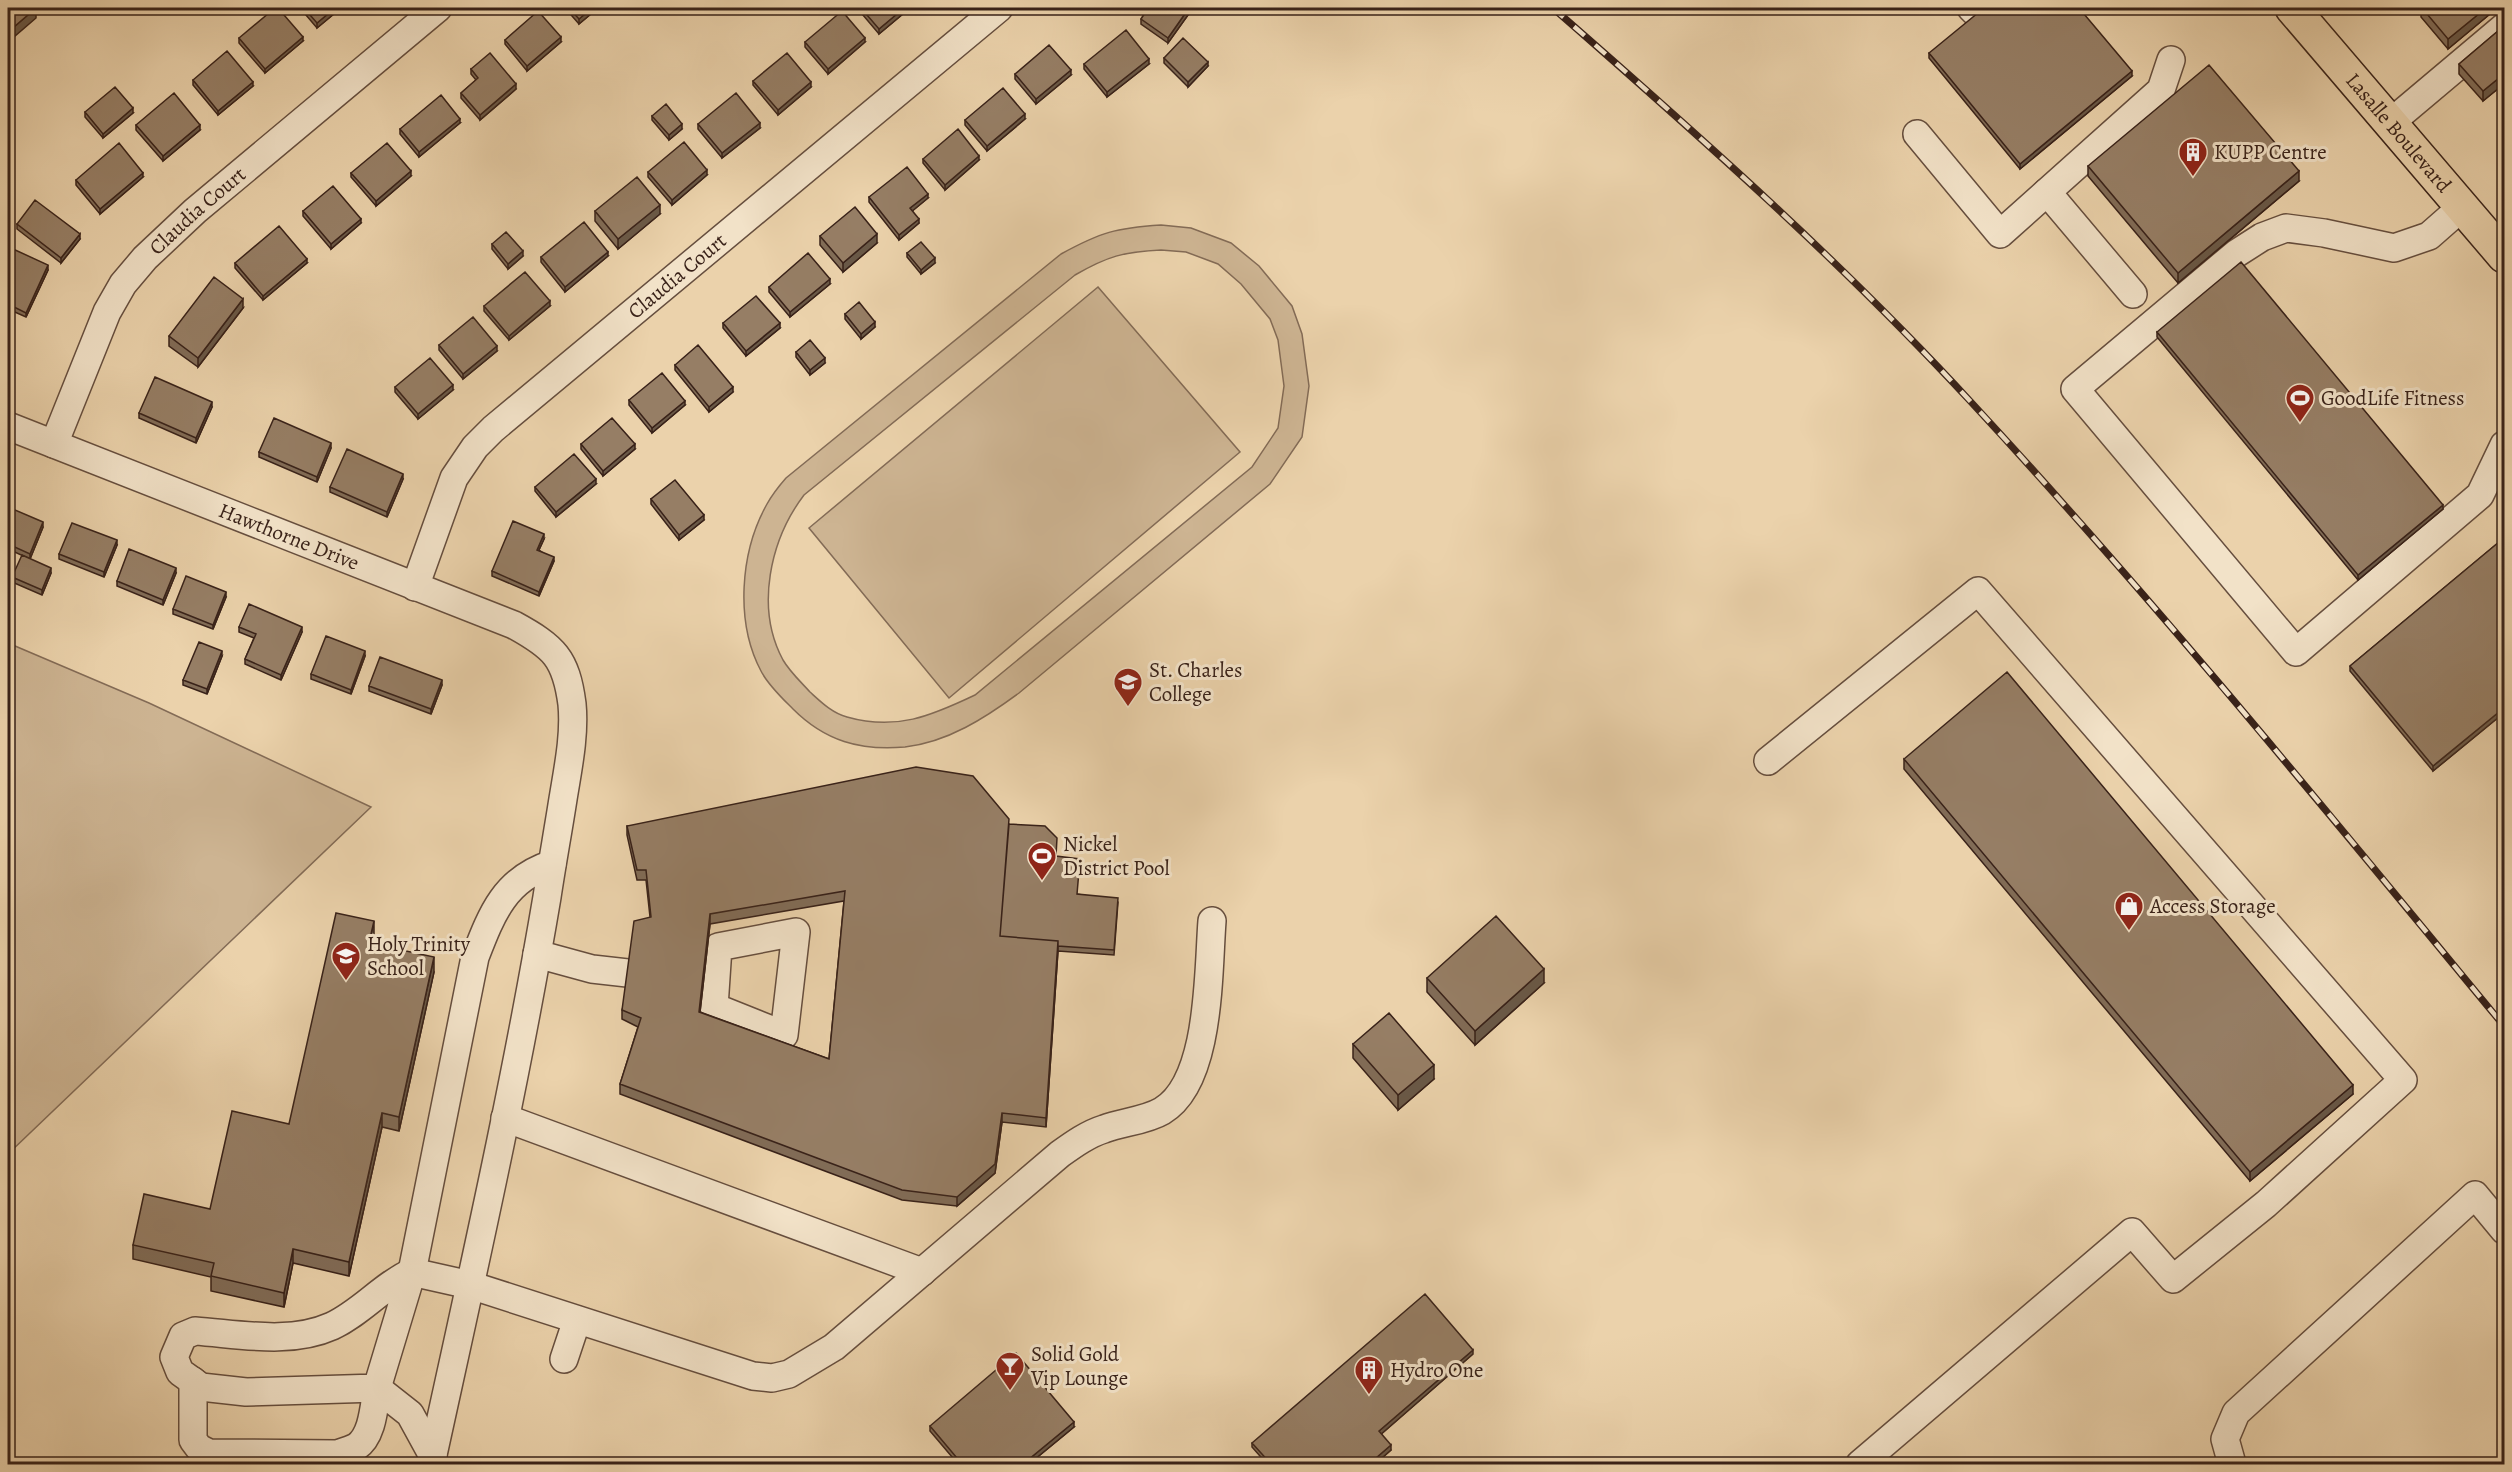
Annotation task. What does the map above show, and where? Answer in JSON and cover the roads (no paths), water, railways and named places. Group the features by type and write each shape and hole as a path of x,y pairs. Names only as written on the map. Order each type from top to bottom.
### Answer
{"main road":[{"name":"Lasalle Boulevard","path":"2292,8 2505,256"}],"street":[{"name":"Claudia Court","path":"54,444 107,312 123,284 145,258 195,211 438,8"},
{"name":"Claudia Court","path":"415,587 454,478 475,447 493,429 999,8"},
{"path":"1971,8 1975,12 1981,8"},
{"path":"2390,123 2505,27"},
{"path":"1917,134 2000,234 2162,90 2171,60"},
{"path":"2047,192 2133,294"},
{"path":"2462,207 2428,236 2394,248 2324,233 2286,228 2262,237 2237,253 2074,389 2296,652 2480,495 2505,445"},
{"name":"Hawthorne Drive","path":"8,426 514,626 542,640 561,662 572,703 568,771 552,864"},
{"path":"1767,761 1978,591 2403,1080 2266,1204 2173,1279 2132,1232 1860,1464"},
{"path":"193,1381 193,1440 199,1448 209,1453 338,1454 357,1446 370,1427 377,1388 412,1272 475,957 488,922 501,898 532,870 552,864 526,1024 432,1460"},
{"path":"432,1460 410,1414 377,1388 246,1392 201,1387 180,1372 174,1357 183,1336 195,1332 279,1337 304,1335 332,1326 356,1311 394,1280 412,1272 470,1285 753,1376 772,1377 795,1371 834,1347 1082,1138 1162,1111 1176,1098 1190,1079 1202,1041 1212,921"},
{"path":"537,954 592,969 716,981"},
{"path":"506,1118 922,1272"},
{"path":"2232,1464 2225,1439 2236,1413 2475,1196 2505,1230"},
{"path":"564,1359 578,1320"}],"railway":[{"path":"1553,8 1767,199 1871,299 1971,402 2176,632 2504,1026"}],"place":[{"name":"KUPP Centre","path":"2193,178"},
{"name":"GoodLife Fitness","path":"2300,424"},
{"name":"St. Charles College","path":"1128,708"},
{"name":"Nickel District Pool","path":"1042,882"},
{"name":"Access Storage","path":"2129,932"},
{"name":"Holy Trinity School","path":"346,982"},
{"name":"Solid Gold Vip Lounge","path":"1010,1392"},
{"name":"Hydro One","path":"1369,1396"}]}
